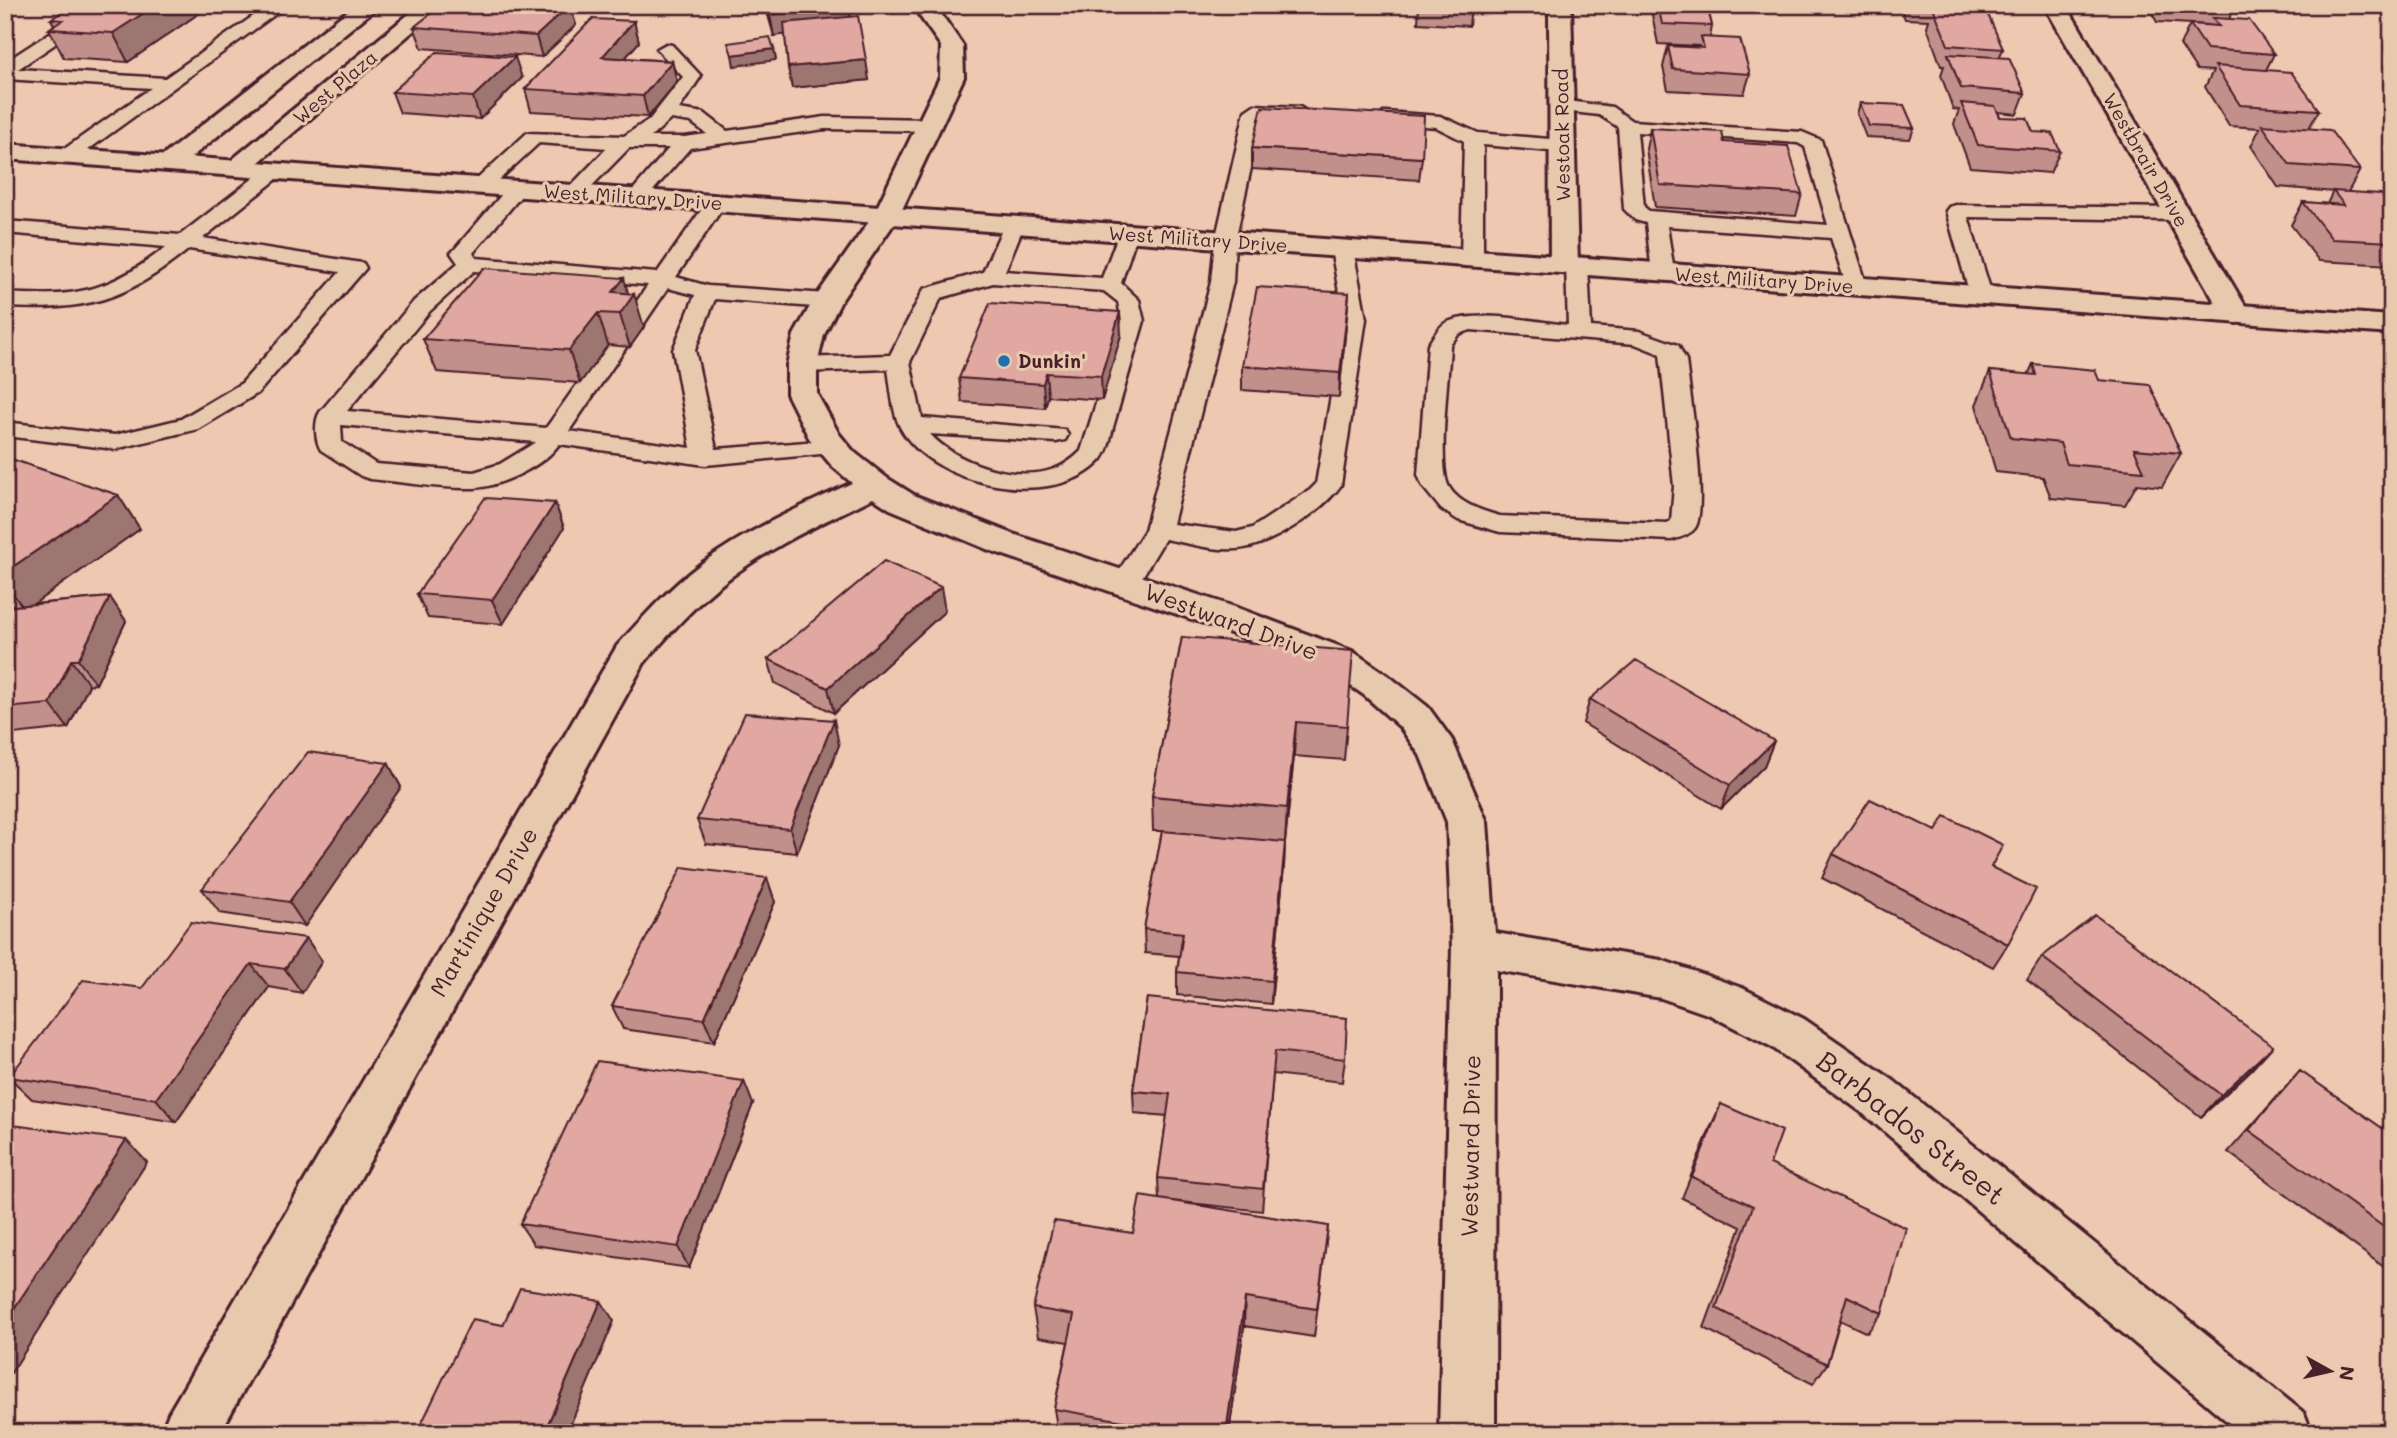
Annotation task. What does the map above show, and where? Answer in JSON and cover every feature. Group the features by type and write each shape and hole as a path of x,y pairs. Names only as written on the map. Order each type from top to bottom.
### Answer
{"street":[{"name":"West Plaza","path":"169,163 369,5"},
{"name":"West Plaza","path":"237,168 433,5"},
{"name":"Westward Drive","path":"923,5 952,46 952,77 886,216 827,300 809,335 802,365 802,394 811,416 843,459 875,485 902,502 1001,542 1125,583 1339,660 1415,717 1438,750 1467,822 1474,948 1467,1433"},
{"name":"Westoak Road","path":"1560,5 1562,146 1571,265"},
{"name":"Westbrair Drive","path":"2055,5 2236,314"},
{"path":"294,64 358,68"},
{"name":"West Military Drive","path":"5,151 2392,325"},
{"name":"Martinique Drive","path":"189,1433 629,655 666,615 714,572 784,527 875,485"},
{"name":"Barbados Street","path":"1474,948 1661,979 1726,1001 1788,1033 1877,1096 2284,1433"}],"lane":[{"path":"5,72 105,5"},
{"path":"67,156 280,5"},
{"path":"574,193 624,142 640,136 665,112 692,76 666,49"},
{"path":"5,72 169,84"},
{"path":"1561,106 1609,112 1627,126 1634,209 1642,216 1840,232"},
{"path":"1125,583 1158,530 1222,282 1225,241 1254,111 1320,115"},
{"path":"665,112 697,117 724,138"},
{"path":"1360,117 1440,122 1474,138 1562,146"},
{"path":"481,186 534,137 684,143 825,123 930,125"},
{"path":"1627,126 1802,138 1814,144 1856,286"},
{"path":"1472,258 1474,138"},
{"path":"637,197 684,143"},
{"path":"5,300 44,303 100,297 145,275 275,171"},
{"path":"469,264 462,253 517,189"},
{"path":"631,326 716,204"},
{"path":"1981,295 1956,211 2178,214"},
{"path":"1656,219 1663,272"},
{"path":"992,276 1014,225"},
{"path":"5,227 185,242 355,268 250,388 189,424 115,442 5,429"},
{"path":"1110,285 1127,234"},
{"path":"1158,530 1236,541 1261,534 1319,496 1328,485 1355,319 1342,249"},
{"path":"616,346 542,451 509,469 475,480 370,471 330,445 328,417 422,306 469,264 664,280 707,292 827,300"},
{"path":"1571,265 1580,332"},
{"path":"992,276 1110,285 1128,300 1133,321 1093,454 1082,467 1066,475 1045,479 999,478 963,465 930,448 911,425 898,362 932,294 992,276"},
{"path":"705,457 684,349 707,292"},
{"path":"1469,323 1481,323 1580,332 1639,338 1670,350 1674,360 1688,486 1684,525 1671,532 1500,524 1476,518 1456,508 1437,493 1431,475 1439,345 1451,329 1469,323"},
{"path":"802,365 898,362"},
{"path":"328,417 554,436 705,457 833,447"},
{"path":"911,425 1056,435"}],"building":[{"path":"73,5 156,5 113,33 49,29 63,20 51,19"},
{"path":"442,5 570,5 536,36 414,27"},
{"path":"767,5 849,5 849,6 770,15"},
{"path":"1658,5 1707,5 1712,26 1662,24"},
{"path":"1933,7 1986,10 2003,49 1948,45"},
{"path":"858,16 866,60 788,67 784,23"},
{"path":"2213,18 2249,20 2274,54 2207,49 2190,24 2219,26"},
{"path":"592,19 634,21 602,57 672,61 643,96 525,89"},
{"path":"770,37 774,49 732,55 728,43"},
{"path":"1701,37 1740,39 1750,74 1673,69 1668,46 1704,48"},
{"path":"437,52 515,57 473,97 392,92"},
{"path":"1948,54 2009,58 2025,93 1961,88"},
{"path":"2215,66 2291,72 2319,110 2240,105"},
{"path":"1860,103 1904,105 1914,128 1869,126"},
{"path":"1961,103 1995,106 2000,117 2027,118 2033,132 2052,133 2060,151 1978,145"},
{"path":"1262,107 1424,116 1422,158 1252,148"},
{"path":"2262,125 2330,130 2360,170 2290,165"},
{"path":"1650,128 1722,132 1724,142 1788,146 1802,194 1660,185"},
{"path":"2333,191 2381,194 2392,207 2392,242 2332,239 2303,202 2344,205"},
{"path":"484,268 624,278 613,292 634,294 620,314 598,313 569,350 423,339"},
{"path":"1257,287 1349,293 1340,373 1242,366"},
{"path":"990,303 1120,312 1101,376 1046,373 1043,384 959,378"},
{"path":"2033,364 2095,370 2099,380 2150,385 2181,453 2134,449 2144,471 2067,464 2060,443 2011,438 1990,371 2036,375"},
{"path":"5,457 118,495 5,572"},
{"path":"485,498 555,503 492,600 417,594"},
{"path":"884,561 941,587 828,688 768,659"},
{"path":"110,597 78,660 71,660 50,704 5,708 5,607"},
{"path":"1182,637 1353,651 1347,726 1296,722 1287,808 1152,796"},
{"path":"1636,660 1774,741 1730,785 1590,699"},
{"path":"745,713 834,720 790,829 697,820"},
{"path":"308,752 388,763 289,902 202,889"},
{"path":"1870,799 1936,831 1945,816 2003,845 1991,867 2036,889 2008,944 1833,854"},
{"path":"1162,831 1285,842 1272,981 1177,972 1183,933 1144,929"},
{"path":"682,867 767,878 704,1019 612,1006"},
{"path":"2095,915 2273,1046 2221,1095 2042,957"},
{"path":"191,922 306,938 285,969 251,964 156,1099 9,1077 83,980 142,988"},
{"path":"1147,998 1347,1018 1345,1059 1275,1051 1263,1189 1158,1178 1170,1094 1133,1091"},
{"path":"597,1061 744,1081 678,1247 520,1224"},
{"path":"2300,1071 2392,1135 2392,1233 2249,1130"},
{"path":"1721,1104 1782,1131 1770,1164 1906,1228 1882,1313 1847,1296 1827,1364 1716,1308 1753,1206 1692,1177"},
{"path":"5,1124 126,1140 5,1322"},
{"path":"1140,1196 1328,1226 1317,1309 1245,1298 1226,1433 1193,1433 1054,1409 1074,1315 1033,1308 1054,1221 1133,1233"},
{"path":"520,1288 601,1301 544,1433 417,1433 472,1319 503,1325"}],"place":[{"name":"Dunkin'","path":"1004,361"}]}
